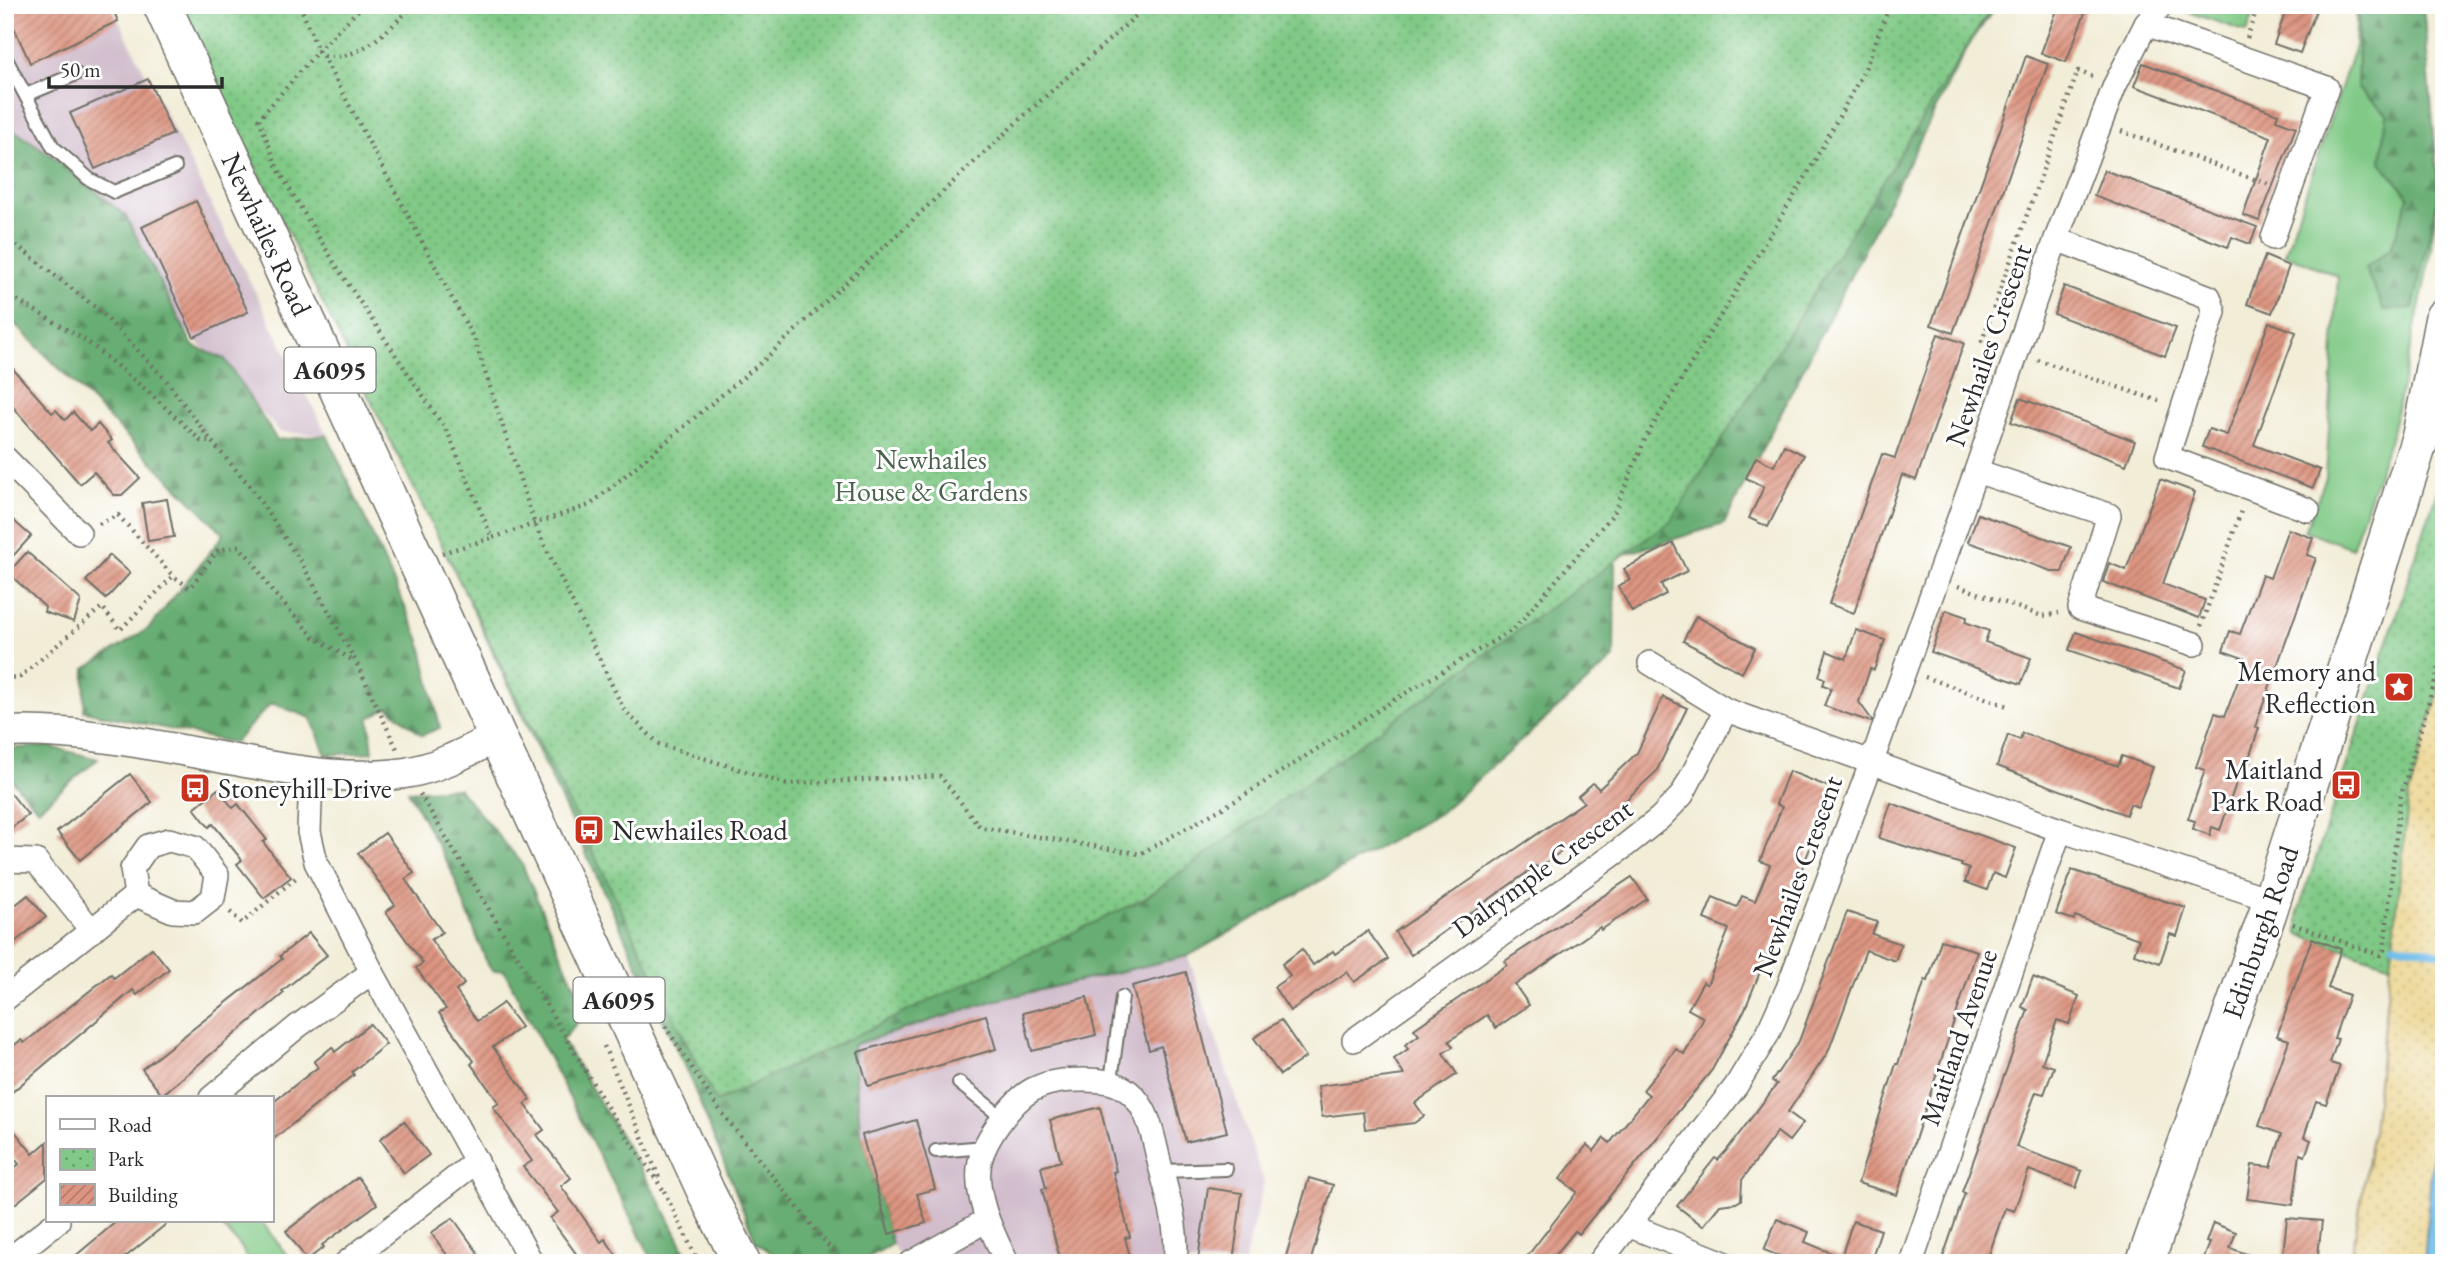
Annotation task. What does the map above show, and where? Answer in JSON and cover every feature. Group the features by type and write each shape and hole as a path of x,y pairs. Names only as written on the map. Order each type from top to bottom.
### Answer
{"main road":[{"name":"Newhailes Road","path":"162,5 706,1192 742,1263"},
{"name":"Edinburgh Road","path":"2145,1263 2269,907 2421,435 2444,317"}],"street":[{"name":"Newhailes Crescent","path":"1599,1263 1736,1086 1767,1035 1788,988 1938,578 2056,239 2115,85 2146,24 2161,5"},
{"path":"2146,24 2327,88 2273,239"},
{"name":"Newhailes Crescent","path":"2056,239 2209,297 2214,312 2167,457 2308,510"},
{"path":"5,458 79,533"},
{"name":"Newhailes Crescent","path":"1976,471 2109,515 2080,608"},
{"path":"2080,608 2194,645"},
{"path":"1650,663 1726,710 2269,907"},
{"name":"Dalrymple Crescent","path":"1354,1040 1610,857 1660,818 1682,795 1726,710"},
{"path":"5,732 23,731 110,739 311,774 366,777 408,773 460,756 498,736"},
{"path":"311,774 309,832 316,862 372,972 532,1263"},
{"name":"Maitland Avenue","path":"1911,1263 2060,830"},
{"path":"169,840 195,847 217,875 213,898 195,912 173,911 136,895 132,869 149,846 169,840"},
{"path":"5,860 36,861 92,930"},
{"path":"5,999 136,895"},
{"path":"213,1096 298,1026 372,972"},
{"path":"1007,1263 987,1220 980,1189 980,1161 997,1123 1031,1090 1059,1080 1111,1081 1130,1092 1146,1113 1172,1209 1175,1263"},
{"path":"346,1263 477,1161"},
{"path":"911,1263 987,1220"},
{"path":"5,1263 57,1222"},
{"path":"1630,1226 1724,1263"}],"lane":[{"path":"5,57 53,147 89,179 114,192 175,167"},
{"path":"26,95 76,74"},
{"path":"1111,1081 1122,997"},
{"path":"959,1083 1003,1118"},
{"path":"936,1151 987,1147"},
{"path":"1161,1171 1226,1169"}],"path":[{"path":"299,5 318,51 475,341 535,525 624,710 659,744 786,784 940,776 980,827 1140,855 1235,801 1394,700 1514,629 1614,513 1646,437 1808,173 1865,69 1890,5"},
{"path":"363,5 318,51 259,119 277,167 293,195 340,272 448,433 492,538"},
{"path":"323,56 336,58 375,41 414,5"},
{"path":"419,563 590,505 765,359 1018,121 1148,5"},
{"path":"2241,57 2258,5"},
{"path":"1982,341 2078,71"},
{"path":"2100,124 2290,192"},
{"path":"5,236 100,311 166,380 212,442 250,486 284,536 356,662 408,773 609,1110 664,1191 699,1263"},
{"path":"5,293 88,342 153,396 201,441 212,442"},
{"path":"2017,353 2183,410"},
{"path":"2194,645 2249,488"},
{"path":"79,533 118,514 173,576 190,588 217,551 238,546 253,561 270,589 314,637 356,662"},
{"path":"5,678 19,677 102,607 120,630 173,576"},
{"path":"1938,578 2042,616 2080,608"},
{"path":"2269,907 2380,955 2384,950 2400,799 2444,651"},
{"path":"1905,670 2010,707"},
{"path":"213,898 242,923 316,862"},
{"path":"660,1018 718,1108 842,1263"}],"shaded area":[{"path":"5,5 111,5 327,435 280,432 74,207 5,161"},
{"path":"1188,956 1264,1182 1244,1263 903,1263 892,1244 860,1129 853,1045 997,1000"}],"green space":[{"name":"Newhailes House & Gardens","path":"176,5 1993,5 1672,520 1144,899 716,1102"},
{"name":"Newhailes House & Gardens","path":"1924,5 1997,5 1968,46 1724,524 1615,557 1614,658 1440,813 1188,956 997,1000 853,1045 860,1129 892,1244 858,1263 786,1263 756,1242 689,1076 220,63"},
{"path":"2183,5 2257,5 2247,32 2179,9"},
{"path":"2357,5 2422,5 2439,192 2428,267 2392,433 2352,548 2305,531 2326,477 2338,276 2285,254 2355,46"},
{"path":"2359,5 2423,5 2439,192 2413,308 2384,310 2365,268 2391,248 2409,197 2381,162 2387,114 2357,88"},
{"path":"5,125 44,150 125,215 193,346 225,359 277,440 327,435 420,640 440,728 422,735 388,707 369,718 373,752 326,755 311,718 271,703 234,743 84,711 85,669 149,628 224,534 5,314"},
{"path":"2444,470 2444,674 2409,794 2391,965 2298,934 2298,913"},
{"path":"47,746 98,759 38,809 5,773 5,749"},
{"path":"458,788 521,862 586,1012 562,1040 660,1201 691,1263 654,1263 504,970 493,971 487,963 451,870 408,791"},
{"path":"218,1222 262,1222 293,1263 248,1263 242,1248"}],"sand":[{"path":"2444,674 2444,1263 2350,1263 2373,1131 2409,794"}],"water":[{"path":"2444,1006 2444,1263 2424,1263"}],"building":[{"path":"16,5 111,5 118,21 30,63 6,10"},
{"path":"2059,5 2088,5 2066,62 2041,53"},
{"path":"2288,5 2318,5 2300,53 2274,44"},
{"path":"2026,56 2048,64 1953,333 1931,325"},
{"path":"2143,63 2278,114 2276,120 2296,127 2259,221 2243,215 2271,137 2134,86"},
{"path":"148,79 173,134 95,169 70,113"},
{"path":"2104,170 2257,227 2250,244 2232,237 2228,247 2094,196"},
{"path":"196,201 248,312 194,337 142,227"},
{"path":"2265,256 2289,266 2272,313 2247,304"},
{"path":"2064,286 2176,328 2165,356 2054,314"},
{"path":"2269,322 2296,332 2254,445 2320,470 2313,488 2202,447 2209,429 2227,435"},
{"path":"1938,334 1964,343 1916,480 1902,475 1854,613 1829,604 1882,454 1895,458"},
{"path":"5,360 52,413 56,410 65,420 73,412 90,431 98,424 112,440 108,443 140,478 122,495 114,495 94,472 80,484 5,398"},
{"path":"2020,398 2135,441 2126,465 2011,422"},
{"path":"1784,445 1804,455 1768,527 1749,518 1764,487 1746,478 1756,457 1774,466"},
{"path":"2160,479 2195,492 2163,584 2205,600 2199,618 2103,582 2109,563 2126,570"},
{"path":"167,499 174,537 148,541 142,503"},
{"path":"5,513 31,536 5,565"},
{"path":"1978,514 2071,547 2062,572 2054,572 1968,542"},
{"path":"2288,529 2313,538 2307,555 2316,558 2255,727 2259,728 2247,764 2243,763 2220,830 2212,827 2210,835 2193,829 2195,821 2188,819 2205,770 2196,767 2215,713 2225,716 2246,659 2223,651 2230,631 2240,634 2262,575 2270,578"},
{"path":"1673,543 1687,571 1661,584 1666,594 1632,612 1618,586 1630,580 1624,569"},
{"path":"27,552 81,600 74,622 44,612 45,607 8,573"},
{"path":"110,555 130,573 106,599 86,581"},
{"path":"1946,610 1967,617 1965,622 1989,631 1985,642 2031,658 2021,684 1931,652"},
{"path":"1696,616 1755,648 1742,673 1683,641"},
{"path":"1856,630 1885,640 1874,670 1870,669 1859,702 1871,722 1824,706 1831,688 1823,685 1825,679 1819,676 1827,651 1846,659"},
{"path":"2076,632 2186,670 2179,688 2069,650"},
{"path":"1663,697 1687,708 1656,772 1600,824 1411,955 1395,932 1584,802 1578,796 1593,783 1599,789 1637,753"},
{"path":"2022,733 2118,766 2122,756 2153,767 2138,807 2130,804 2126,815 1997,766 2008,735 2020,740"},
{"path":"1789,771 1834,789 1745,1009 1712,1070 1579,1234 1575,1231 1549,1263 1522,1263 1577,1192 1560,1179 1587,1145 1594,1151 1604,1138 1610,1143 1649,1095 1643,1090 1676,1049 1684,1054 1704,1018 1688,1009 1703,982 1707,985 1729,929 1704,919 1713,897 1737,907 1742,896 1755,901 1770,865 1760,861 1782,807 1776,804"},
{"path":"130,774 152,802 80,860 57,832"},
{"path":"5,786 28,815 5,833"},
{"path":"218,789 233,808 238,804 267,840 263,842 291,877 264,898 237,864 242,860 213,824 209,827 194,808"},
{"path":"1891,803 2016,848 2005,878 1993,873 1987,890 1965,882 1969,869 1961,866 1962,864 1879,838"},
{"path":"385,833 414,873 405,879 442,932 431,940 464,984 456,991 477,1021 503,1003 521,1027 493,1047 531,1100 525,1104 544,1130 537,1135 571,1178 561,1186 601,1242 605,1239 622,1263 583,1263 550,1218 558,1212 523,1167 532,1161 493,1107 499,1103 471,1064 474,1061 439,1013 446,1009 416,968 423,963 386,912 395,905 358,853"},
{"path":"2072,870 2186,908 2177,936 2170,934 2160,963 2134,954 2139,939 2075,916 2074,920 2056,914"},
{"path":"1632,877 1647,899 1601,930 1600,927 1515,985 1529,1005 1496,1028 1487,1015 1449,1041 1453,1047 1443,1053 1457,1074 1415,1103 1424,1116 1414,1123 1365,1129 1363,1112 1322,1117 1318,1086 1404,1075 1394,1059 1408,1049 1405,1045 1419,1035 1414,1029 1507,965 1505,961"},
{"path":"28,895 46,917 5,950 5,913"},
{"path":"1847,912 1877,922 1872,934 1901,944 1895,961 1866,950 1828,1052 1788,1112 1803,1123 1789,1141 1777,1132 1742,1180 1741,1200 1720,1205 1703,1226 1677,1206 1715,1158 1718,1160 1726,1151 1777,1084 1772,1081 1799,1041"},
{"path":"1368,931 1388,959 1354,982 1347,972 1290,1011 1274,987 1290,976 1282,964 1302,949 1313,965 1333,951 1335,954"},
{"path":"309,933 327,955 162,1095 142,1069 282,959 280,956"},
{"path":"2312,938 2341,949 2328,988 2349,995 2334,1038 2338,1039 2330,1063 2340,1066 2326,1104 2316,1101 2304,1137 2311,1140 2305,1156 2300,1154 2293,1205 2247,1199 2252,1165 2271,1167 2282,1134 2259,1126 2289,1040 2277,1036"},
{"path":"1941,940 1977,951 1897,1195 1858,1183 1896,1064"},
{"path":"152,948 169,969 137,995 133,990 5,1098 5,1052 21,1040 24,1043 111,974 114,978"},
{"path":"1186,972 1227,1132 1186,1142 1161,1046 1149,1050 1132,986"},
{"path":"2033,977 2079,996 2069,1024 2057,1020 2042,1063 2054,1067 2044,1094 2036,1092 2016,1147 2082,1171 2076,1188 2029,1170 2014,1211 2005,1208 1986,1263 1941,1263 1965,1193 1962,1192 2028,1010 2022,1007"},
{"path":"1087,997 1096,1035 1032,1051 1023,1013"},
{"path":"986,1015 996,1049 868,1086 858,1052"},
{"path":"1281,1020 1306,1057 1280,1075 1254,1038"},
{"path":"370,1024 386,1044 352,1072 354,1075 273,1139 273,1102 318,1067 314,1062 332,1047 335,1052"},
{"path":"1100,1107 1130,1237 1125,1238 1132,1263 1061,1263 1042,1189 1046,1188 1041,1167 1061,1161 1050,1120"},
{"path":"5,1119 33,1154 46,1143 46,1179 5,1212 5,1175 19,1164 5,1147"},
{"path":"916,1120 935,1189 917,1194 926,1223 889,1234 862,1135"},
{"path":"404,1121 429,1155 404,1173 380,1139"},
{"path":"358,1177 377,1204 322,1245 324,1247 307,1260 286,1231"},
{"path":"1309,1178 1333,1185 1310,1263 1284,1263"},
{"path":"1208,1188 1242,1193 1233,1263 1198,1260"},
{"path":"453,1218 478,1253 464,1263 453,1263 431,1233"},
{"path":"2287,1218 2322,1221 2317,1263 2282,1263"},
{"path":"1777,1219 1809,1232 1805,1242 1841,1257 1853,1221 1881,1230 1870,1263 1797,1263 1764,1250"},
{"path":"116,1222 169,1222 118,1263 67,1263"},
{"path":"2213,1223 2236,1232 2230,1248 2266,1261 2265,1263 2202,1263 2210,1243 2206,1242"}],"waterway":[{"path":"2393,944 2444,954"}],"place":[{"name":"Memory and Reflection","path":"2399,687"},
{"name":"Maitland Park Road","path":"2346,785"},
{"name":"Stoneyhill Drive","path":"195,788"},
{"name":"Newhailes Road","path":"589,830"}]}
